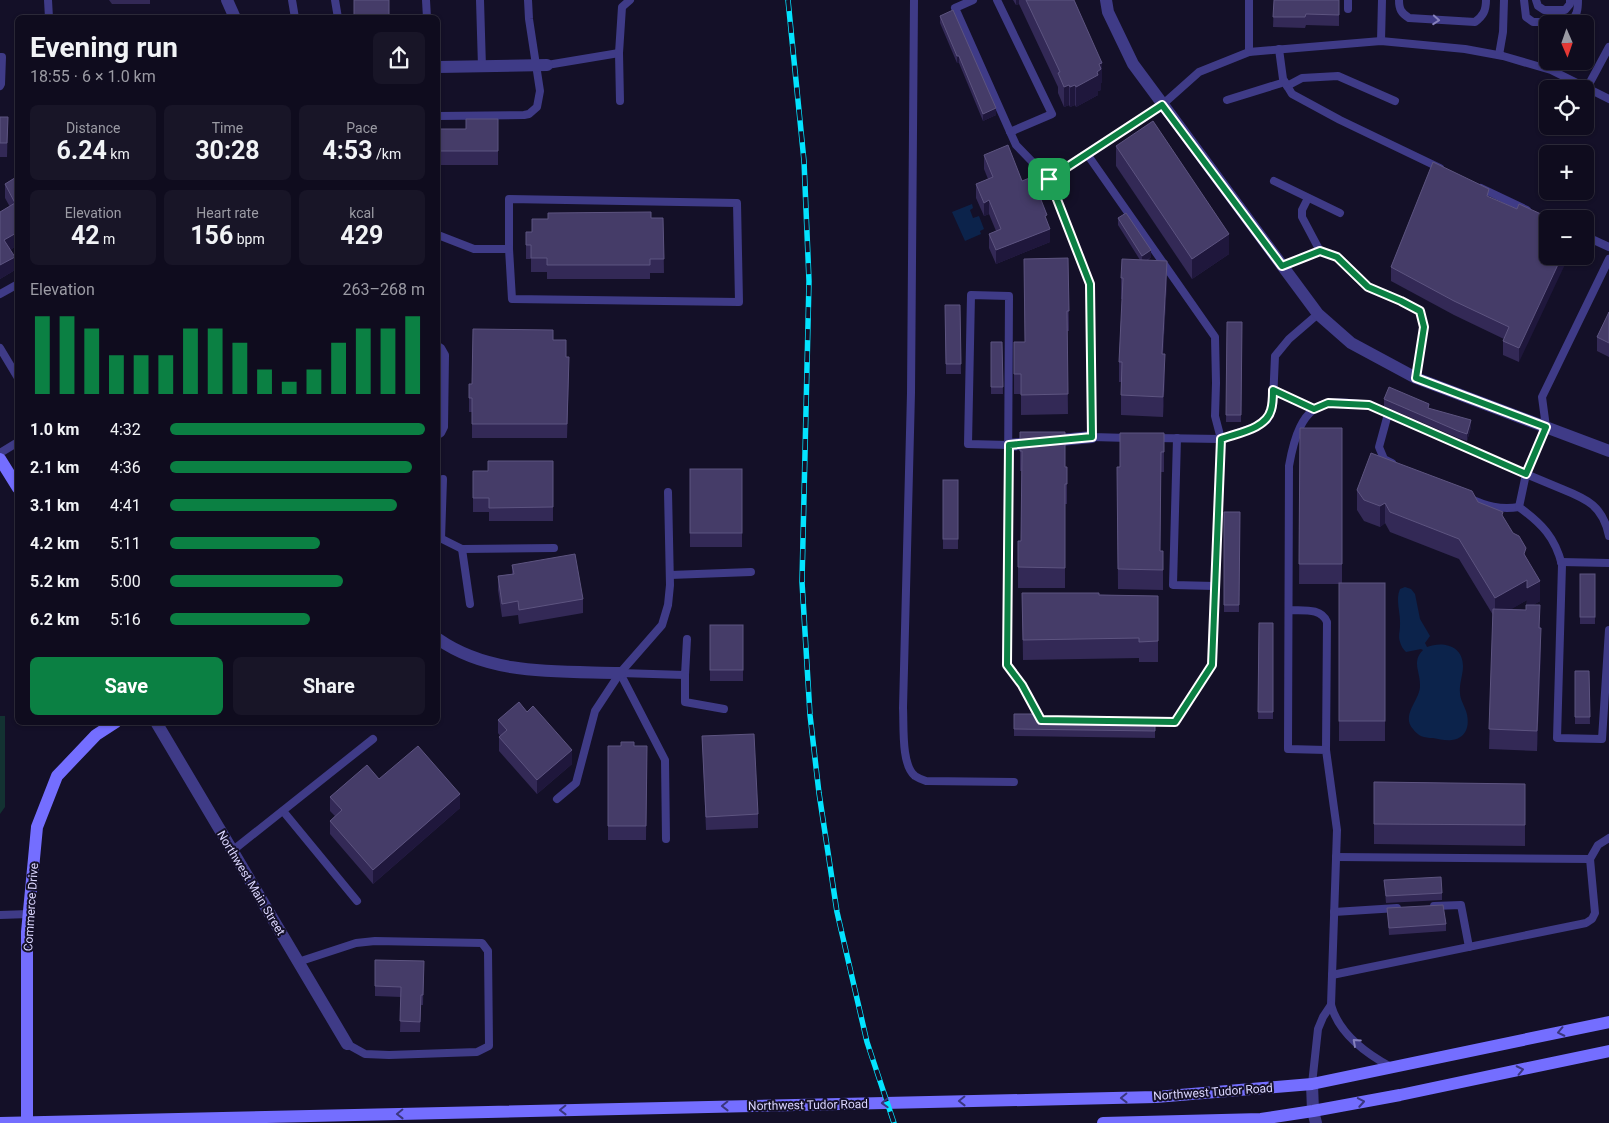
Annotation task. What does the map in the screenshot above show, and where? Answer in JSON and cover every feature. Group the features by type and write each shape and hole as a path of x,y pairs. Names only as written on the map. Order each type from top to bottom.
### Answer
{"street":[{"path":"227,0 234,15"},
{"path":"1106,0 1108,12 1133,64 1318,314 1351,343 1416,378 1609,451"},
{"path":"440,67 541,66"},
{"path":"1009,445 1092,437"},
{"path":"0,459 14,474"},
{"path":"440,641 453,650 491,664 531,671 620,673"},
{"name":"Commerce Drive","path":"27,1123 27,932 38,827 57,776 96,735 111,725"},
{"name":"Northwest Main Street","path":"158,725 347,1044"},
{"name":"Northwest Tudor Road","path":"0,1123 376,1119 927,1101 1156,1097 1312,1084 1609,1022"},
{"name":"Northwest Tudor Road","path":"1103,1123 1314,1117 1400,1095 1609,1051"},
{"path":"1312,1084 1314,1117"}],"lane":[{"path":"48,0 48,15"},
{"path":"292,0 294,15"},
{"path":"335,0 338,15"},
{"path":"426,0 427,15"},
{"path":"480,0 482,67"},
{"path":"440,116 524,115 529,114 537,107 540,98 541,66 529,20 528,0"},
{"path":"620,101 619,53 622,7 630,0"},
{"path":"914,0 911,393 903,708 905,754 908,768 915,776 926,781 1014,782"},
{"path":"973,0 955,8 1016,145 1049,179 1090,284 1092,437 1139,438"},
{"path":"997,0 1052,114 1010,132"},
{"path":"1249,0 1249,52"},
{"path":"1348,0 1348,9"},
{"path":"1380,41 1382,0"},
{"path":"1399,0 1402,13 1409,18 1475,22 1482,17 1486,8 1486,0"},
{"path":"1499,55 1503,32 1504,0"},
{"path":"1524,0 1526,17 1533,22 1570,22 1576,17 1578,0"},
{"path":"1536,0 1538,6 1544,10 1565,10 1570,4 1570,0"},
{"path":"1049,179 1162,105 1198,72 1249,52 1380,41 1465,48 1499,55 1551,70 1571,80"},
{"path":"1591,80 1609,48"},
{"path":"1279,49 1286,84 1292,94 1340,120 1446,171"},
{"path":"541,66 619,53"},
{"path":"0,57 2,57 0,86"},
{"path":"1228,100 1302,78 1338,76 1395,101"},
{"path":"1594,92 1609,99"},
{"path":"1087,154 1215,337 1215,416 1221,439 1212,665 1175,722 1136,722"},
{"path":"1274,181 1340,213"},
{"path":"1470,183 1539,215"},
{"path":"1308,198 1302,210 1302,217 1320,251"},
{"path":"509,199 737,203 739,302 512,300 509,249 509,199"},
{"path":"440,237 474,249 509,249"},
{"path":"1594,240 1609,247"},
{"path":"1282,266 1320,251 1337,257 1368,287 1420,311 1424,327 1416,378"},
{"path":"1520,507 1526,474 1546,427 1542,397 1609,259"},
{"path":"0,294 15,286"},
{"path":"1009,445 968,444 971,295 1009,296 1009,445 1007,665 1022,685 1041,720 1051,720"},
{"path":"1149,438 1221,439 1254,427 1266,420 1271,410 1275,356 1290,339 1318,314"},
{"path":"440,347 445,355 444,427 440,434"},
{"path":"0,348 15,373"},
{"path":"1273,390 1314,409"},
{"path":"1326,750 1288,749 1289,466 1293,442 1299,426 1314,409 1328,403 1369,405 1586,499 1597,508 1607,526 1609,536"},
{"path":"1388,414 1378,447 1384,459 1401,466"},
{"path":"1177,438 1173,585 1215,586"},
{"path":"0,453 15,444"},
{"path":"440,526 444,479"},
{"path":"557,799 576,783 595,711 620,673 662,624 668,605 670,574 668,492"},
{"path":"1460,494 1497,508 1520,507 1533,517 1548,533 1558,550 1562,573 1557,738 1602,739 1609,630"},
{"path":"440,539 462,550 554,548"},
{"path":"462,550 470,604"},
{"path":"1561,562 1609,563"},
{"path":"670,574 751,572"},
{"path":"1289,610 1320,612 1325,616 1327,622 1326,750 1337,830 1331,1005 1341,1028 1364,1049 1392,1068"},
{"path":"687,639 685,702 724,709"},
{"path":"620,673 685,675"},
{"path":"620,673 665,760 666,840"},
{"path":"232,851 373,739"},
{"path":"282,811 357,901"},
{"path":"1332,975 1586,923 1592,919 1595,913 1590,859 1598,845 1609,838"},
{"path":"1336,857 1590,859"},
{"path":"1422,907 1461,905 1469,947"},
{"path":"1334,912 1402,908"},
{"path":"0,915 29,914"},
{"path":"298,962 356,943 375,941 482,943 488,951 489,1046 477,1052 389,1055 364,1054 347,1044"},
{"path":"1312,1084 1318,1030 1323,1017 1331,1005"}],"green space":[{"path":"0,716 5,716 5,807 0,814"}],"water":[{"path":"972,204 973,208 970,210 973,218 979,216 984,229 980,231 981,234 965,241 952,212"},
{"path":"1405,587 1411,589 1415,594 1420,619 1430,636 1425,643 1427,647 1439,644 1451,646 1456,649 1462,659 1463,669 1460,695 1468,725 1465,733 1457,739 1447,740 1424,737 1419,735 1410,724 1410,713 1420,687 1417,663 1419,654 1423,650 1406,652 1400,642 1398,598 1400,589"}],"building":[{"path":"354,0 389,0 389,15 354,15"},
{"path":"1026,0 1074,0 1102,63 1099,64 1101,69 1097,72 1098,75 1076,87 1075,85 1070,87 1069,85 1064,87 1058,73 1060,72"},
{"path":"1274,0 1339,0 1339,15 1306,14 1305,17 1273,17"},
{"path":"953,10 996,108 983,114 940,16"},
{"path":"0,117 8,117 7,143 0,143"},
{"path":"466,119 498,119 498,151 440,151 440,129 466,129"},
{"path":"1153,121 1229,234 1192,259 1116,146"},
{"path":"1008,145 1022,181 1032,177 1047,215 1045,216 1050,229 996,250 989,234 1001,229 989,200 984,203 976,184 993,177 984,155"},
{"path":"1433,162 1489,189 1487,196 1517,209 1519,204 1539,213 1539,265 1558,265 1519,348 1503,341 1509,327 1454,301 1391,267"},
{"path":"15,178 15,203 5,184"},
{"path":"15,203 15,234 4,240 15,257 0,265 0,212"},
{"path":"651,212 651,218 663,218 664,259 650,259 650,265 547,265 547,258 531,258 531,245 526,245 526,232 532,232 532,219 548,219 548,213"},
{"path":"1126,213 1151,250 1142,256 1118,218"},
{"path":"1068,258 1068,394 1021,395 1021,374 1014,374 1014,342 1025,342 1024,259"},
{"path":"1122,259 1167,261 1162,354 1165,354 1163,397 1121,395 1122,362 1119,362 1123,278 1121,278"},
{"path":"945,305 960,305 961,364 946,364"},
{"path":"1609,312 1609,343 1597,337"},
{"path":"1227,322 1242,322 1241,415 1226,415"},
{"path":"473,329 553,330 553,340 566,340 566,357 569,357 567,424 472,424 472,398 469,398 469,384 472,384"},
{"path":"991,342 1002,342 1003,387 991,387"},
{"path":"1389,387 1429,404 1428,408 1471,420 1467,434 1384,399"},
{"path":"1300,428 1342,428 1342,564 1299,564"},
{"path":"1020,432 1065,432 1067,484 1065,484 1065,568 1018,567 1018,541 1021,541 1022,451 1020,451"},
{"path":"1120,433 1164,433 1164,452 1161,452 1160,551 1163,551 1163,570 1118,569 1117,467 1120,467"},
{"path":"1371,453 1472,491 1478,502 1503,512 1502,515 1513,533 1519,536 1526,548 1524,554 1540,581 1527,588 1527,580 1495,598 1459,539 1390,512 1385,503 1380,506 1364,500 1357,490"},
{"path":"488,461 553,461 553,507 489,508 489,498 473,498 473,471 488,471"},
{"path":"690,469 742,469 742,533 690,533"},
{"path":"943,480 958,480 958,539 943,539"},
{"path":"1224,512 1240,512 1239,605 1224,605"},
{"path":"575,554 583,599 519,610 518,601 502,604 498,576 514,574 512,565"},
{"path":"1580,574 1595,574 1595,617 1580,617"},
{"path":"1339,583 1385,583 1385,721 1339,721"},
{"path":"1022,593 1099,593 1099,595 1158,596 1158,641 1139,642 1139,638 1023,640"},
{"path":"1526,605 1540,605 1539,628 1541,628 1537,731 1489,729 1493,609 1526,610"},
{"path":"1259,623 1273,623 1273,712 1258,712"},
{"path":"710,625 743,625 743,670 710,670"},
{"path":"1575,671 1589,671 1590,717 1575,717"},
{"path":"519,702 527,712 533,706 572,750 537,780 499,737 507,730 498,720"},
{"path":"1014,714 1035,714 1041,719 1155,720 1155,731 1014,729"},
{"path":"754,734 758,814 706,817 702,736"},
{"path":"621,742 634,742 634,746 647,746 646,826 608,826 608,746 621,746"},
{"path":"418,746 460,794 373,870 330,821 342,810 330,797 367,765 379,779"},
{"path":"1374,782 1525,784 1525,825 1374,824"},
{"path":"1441,877 1442,893 1386,896 1384,880"},
{"path":"1443,905 1446,924 1389,928 1387,908"},
{"path":"375,960 424,961 420,1022 400,1021 401,987 375,986"}],"railway":[{"path":"788,0 804,161 809,281 802,582 810,715 819,793 837,912 867,1042 894,1123"}],"route":[{"path":"1162,105 1282,266 1320,251 1337,257 1368,287 1420,311 1424,327 1416,378 1546,427 1526,474 1369,405 1328,403 1314,409 1273,390 1271,410 1266,420 1259,425 1221,439 1212,665 1175,722 1041,720 1022,685 1007,665 1009,445 1092,437 1090,284 1049,179 1162,105"}]}
